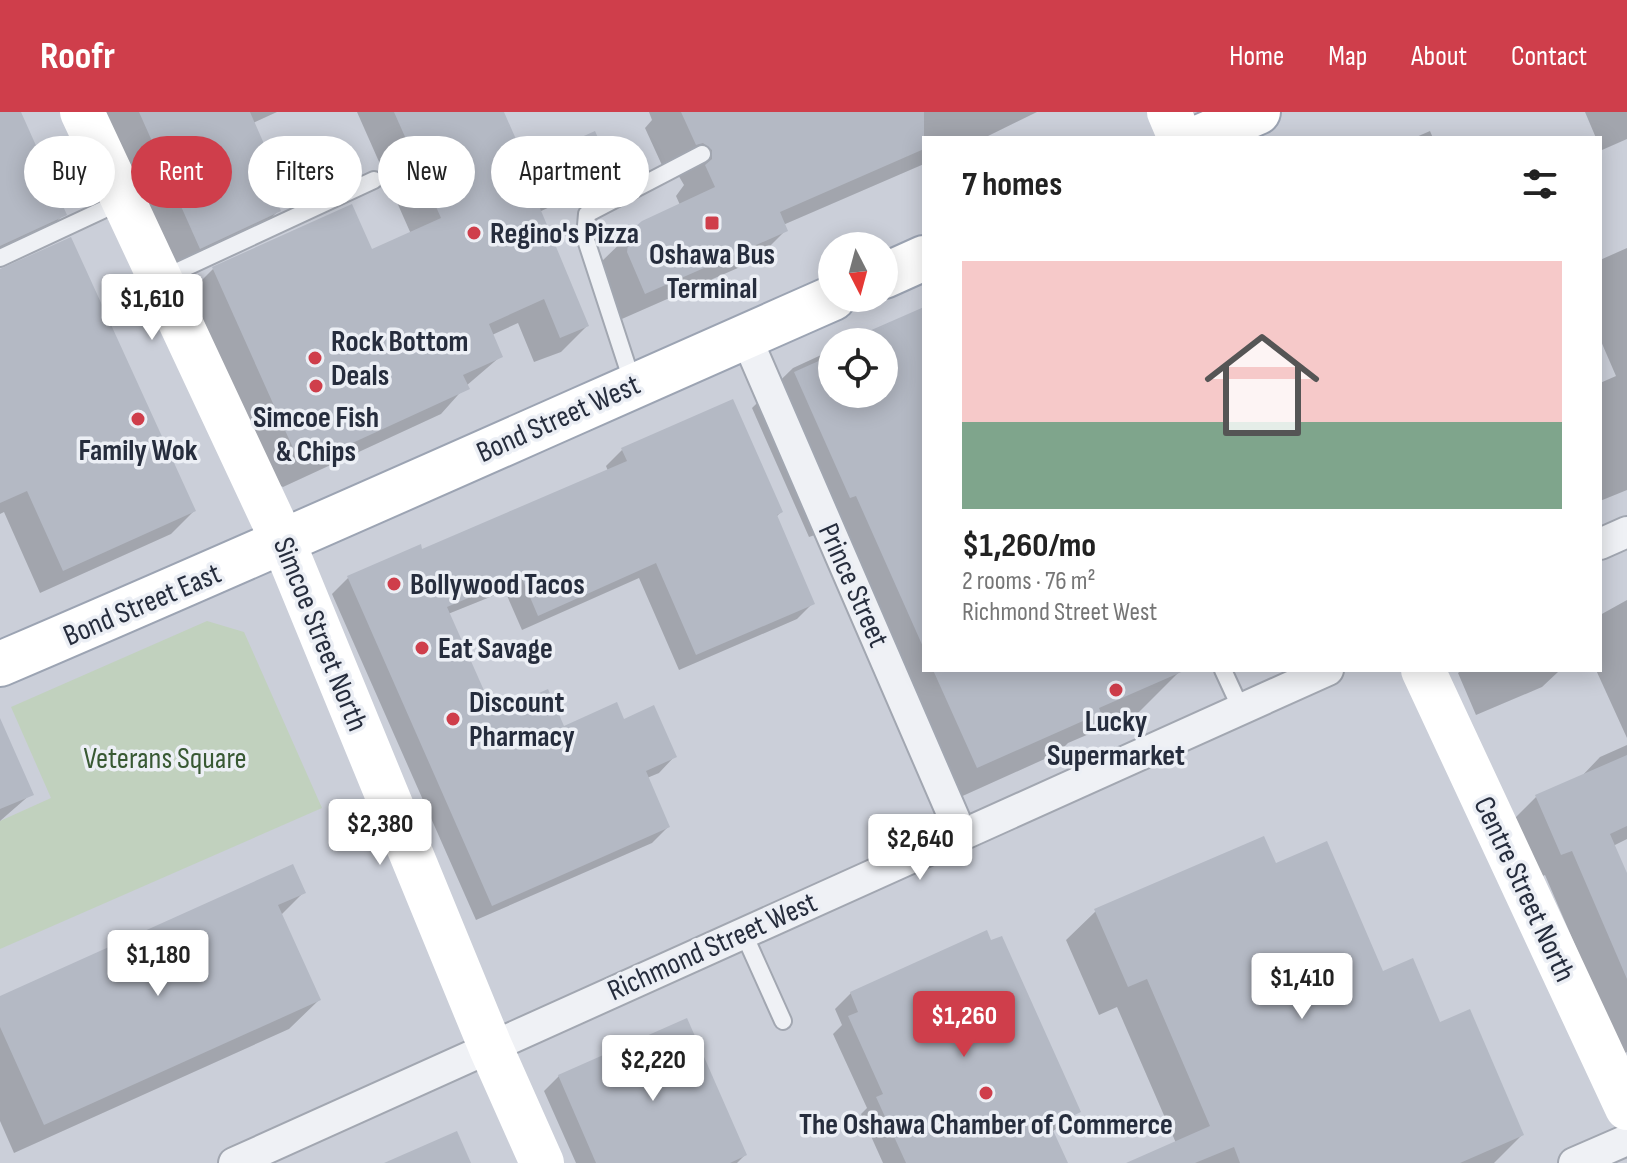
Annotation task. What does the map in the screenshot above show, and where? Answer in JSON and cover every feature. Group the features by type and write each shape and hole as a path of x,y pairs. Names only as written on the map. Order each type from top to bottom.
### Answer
{"main road":[{"name":"Simcoe Street North","path":"82,112 284,544 490,1046 542,1163"},
{"path":"1169,112 1179,136"},
{"path":"1203,136 1258,112"},
{"path":"898,270 922,259"},
{"name":"Bond Street West","path":"284,544 633,384 818,305"},
{"name":"Bond Street East","path":"0,664 284,544"},
{"name":"Centre Street North","path":"1424,672 1627,1108"}],"street":[{"name":"Prince Street","path":"746,337 961,834"},
{"path":"1602,543 1627,532"},
{"name":"Richmond Street West","path":"234,1163 1324,672"},
{"path":"1574,1163 1627,1140"}],"lane":[{"path":"633,384 585,237 587,214 702,154"},
{"path":"161,279 374,180"},
{"path":"0,258 122,201"},
{"path":"1224,672 1241,709"},
{"path":"743,932 783,1021"}],"shaded area":[{"path":"0,112 1627,112 1627,1163 0,1163"}],"green space":[{"name":"Veterans Square","path":"207,621 244,632 322,808 0,949 0,821 51,798 11,707"}],"building":[{"path":"0,112 21,112 32,136 24,136 24,208 64,208 67,215 0,246"},
{"path":"139,112 250,112 261,136 248,136 248,208 280,208 281,211 200,249 182,208 232,208 232,136 150,136"},
{"path":"394,112 504,112 515,136 491,136 491,208 540,208 589,326 560,338 544,299 489,324 503,357 463,375 470,389 311,462 297,457 212,267 343,208 354,208 372,249 441,218 437,208 475,208 475,136 405,136"},
{"name":"Oshawa Bus Terminal","path":"681,112 924,112 922,150 780,212 788,231 645,294 627,252 630,231 642,221 715,187 705,165 712,159 712,150 703,143 696,145"},
{"path":"71,237 196,511 63,571 27,491 0,503 0,269"},
{"path":"922,308 922,644 856,496 850,498 794,372 818,361 818,408 898,408 898,328 876,328"},
{"path":"733,399 783,512 777,515 815,604 696,655 656,563 538,616 521,576 447,607 494,713 548,689 564,726 617,702 624,719 654,705 677,757 646,771 670,827 492,906 347,576 421,544 422,549 627,461 621,448"},
{"path":"934,672 1181,672 1099,708 1101,713 977,768"},
{"path":"0,718 34,795 0,809"},
{"path":"1627,755 1627,826 1610,834 1627,873 1627,979 1572,851 1561,855 1535,795"},
{"path":"1264,836 1276,863 1327,841 1383,971 1413,958 1440,1022 1470,1009 1524,1135 1460,1163 1240,1163 1234,1147 1195,1163 1126,1163 1210,1126 1147,979 1128,987 1094,909"},
{"path":"293,864 306,893 278,905 321,1000 44,1125 0,1027 0,996"},
{"path":"987,930 991,940 1002,936 1081,1112 1051,1126 1068,1163 906,1163 876,1097 883,1094 848,1016 858,1012 850,992"},
{"path":"687,1018 747,1155 730,1163 596,1163 558,1075"},
{"path":"457,1131 471,1163 384,1163"}],"place":[{"name":"Oshawa Bus Terminal","path":"712,223"},
{"name":"Regino's Pizza","path":"474,233"},
{"name":"Rock Bottom Deals","path":"315,358"},
{"name":"Simcoe Fish & Chips","path":"316,386"},
{"name":"Family Wok","path":"138,419"},
{"name":"Bollywood Tacos","path":"394,584"},
{"name":"Eat Savage","path":"422,648"},
{"name":"Lucky Supermarket","path":"1116,690"},
{"name":"Discount Pharmacy","path":"453,719"},
{"name":"The Oshawa Chamber of Commerce","path":"986,1093"}]}
